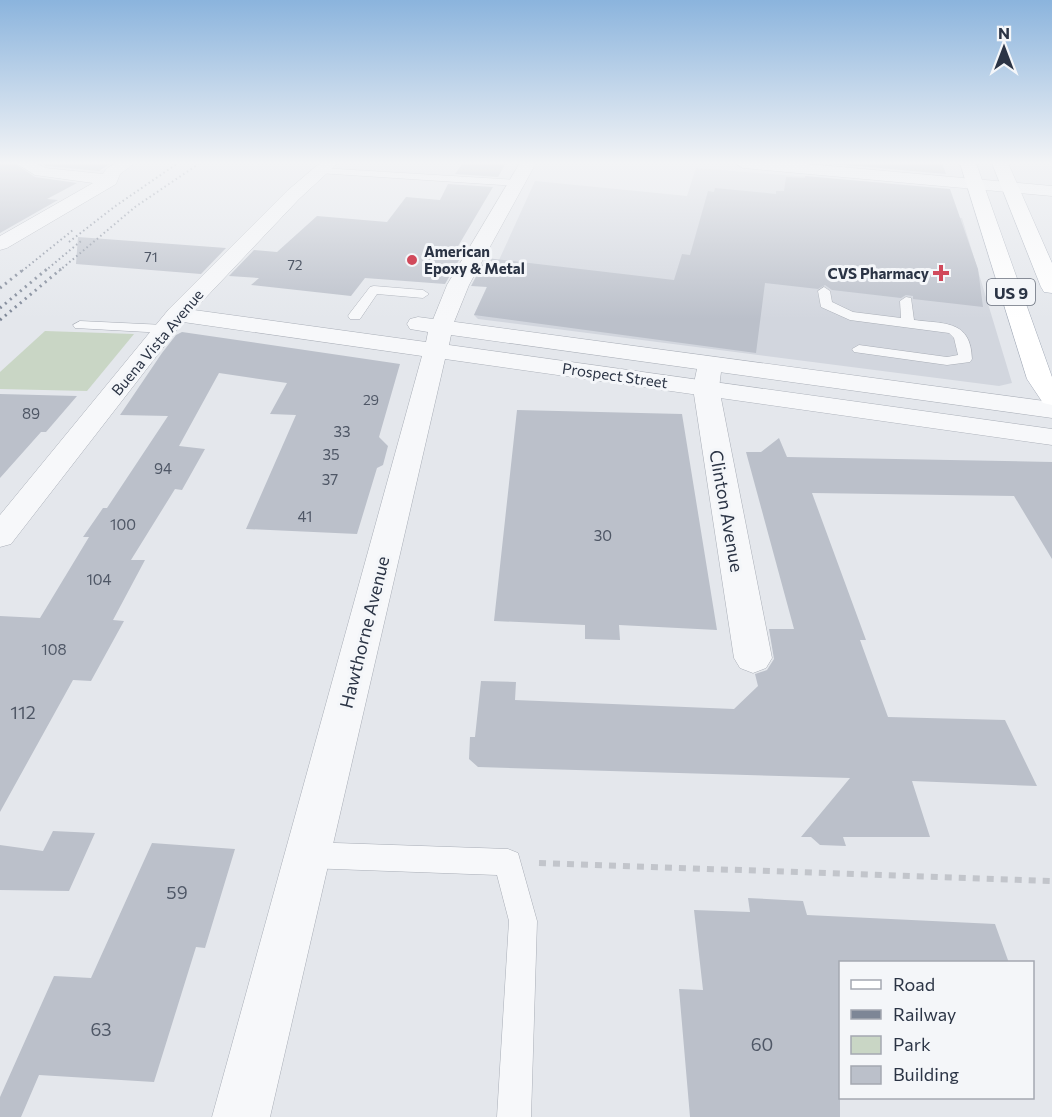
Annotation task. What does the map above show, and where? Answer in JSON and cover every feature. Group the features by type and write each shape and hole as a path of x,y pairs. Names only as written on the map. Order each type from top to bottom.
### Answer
{"main road":[{"name":"US 9","path":"985,215 1040,379 1052,397"},
{"path":"1023,215 1052,287"}],"street":[{"path":"0,244 50,215"},
{"name":"Buena Vista Avenue","path":"0,536 179,313 274,215"},
{"name":"Hawthorne Avenue","path":"241,1117 438,338 458,285 498,215"},
{"name":"Prospect Street","path":"179,313 377,319 438,338"},
{"name":"Prospect Street","path":"179,313 438,338 708,376 1052,437"},
{"name":"Prospect Street","path":"708,376 1052,410"},
{"name":"Clinton Avenue","path":"708,376 753,658"}],"lane":[{"path":"377,319 374,290 423,294"},
{"path":"824,291 826,304 850,316 952,329 960,332 965,359 947,361 859,350"},
{"path":"906,301 908,323"},
{"path":"80,325 179,313"},
{"path":"307,855 508,862 523,921 514,1117"}],"path":[{"path":"508,862 1052,881"}],"shaded area":[{"path":"519,215 932,215 962,218 1012,383 999,386 478,319 474,315"}],"green space":[{"path":"45,331 134,334 87,391 0,389 0,372"}],"building":[{"path":"0,215 31,215 0,233"},
{"path":"392,215 476,215 457,248 462,249 458,255 462,255 445,284 365,278 351,296 251,285 259,278 229,276 254,250 277,252 317,216 387,222"},
{"path":"701,215 959,215 978,269 983,307 913,299 913,296 906,295 901,298 832,290 825,285 818,289 765,283 756,353 474,315 487,287 471,286 486,258 674,280 682,254 690,255"},
{"path":"78,237 226,248 201,274 76,264"},
{"path":"182,332 400,364 379,437 388,446 383,465 377,468 357,534 246,529 296,415 270,414 287,383 219,373 179,446 205,449 182,490 175,489 131,560 145,560 113,620 124,621 91,681 73,680 0,812 0,616 40,618 89,537 83,537 103,508 107,508 168,416 120,415 162,353 176,335"},
{"path":"0,394 77,396 46,432 41,432 0,478"},
{"path":"517,410 682,414 717,630 619,625 620,640 585,639 585,625 494,621"},
{"path":"779,438 787,457 1052,462 1052,559 1014,496 812,493 866,640 860,640 888,717 1005,720 1037,786 912,781 930,837 843,837 846,846 820,845 811,837 801,837 850,778 478,767 469,759 470,737 475,737 481,681 516,682 515,700 734,709 758,686 755,674 767,670 774,659 769,629 794,629 746,452 761,452"},
{"path":"53,831 95,833 69,891 0,890 0,845 43,851"},
{"path":"152,843 235,849 205,948 196,947 154,1082 39,1075 21,1117 0,1117 0,1097 54,976 91,978"},
{"path":"748,898 803,901 807,915 995,924 1008,961 839,961 840,1117 690,1117 679,989 703,990 694,910 750,912"}],"railway":[{"path":"69,242 104,215"},
{"path":"59,271 125,215"},
{"path":"22,271 73,230"},
{"path":"45,271 81,241"},
{"path":"0,288 24,269"},
{"path":"0,308 47,269"},
{"path":"0,320 61,269"}],"place":[{"name":"American Epoxy & Metal","path":"412,260"},
{"name":"CVS Pharmacy","path":"941,273"}]}
